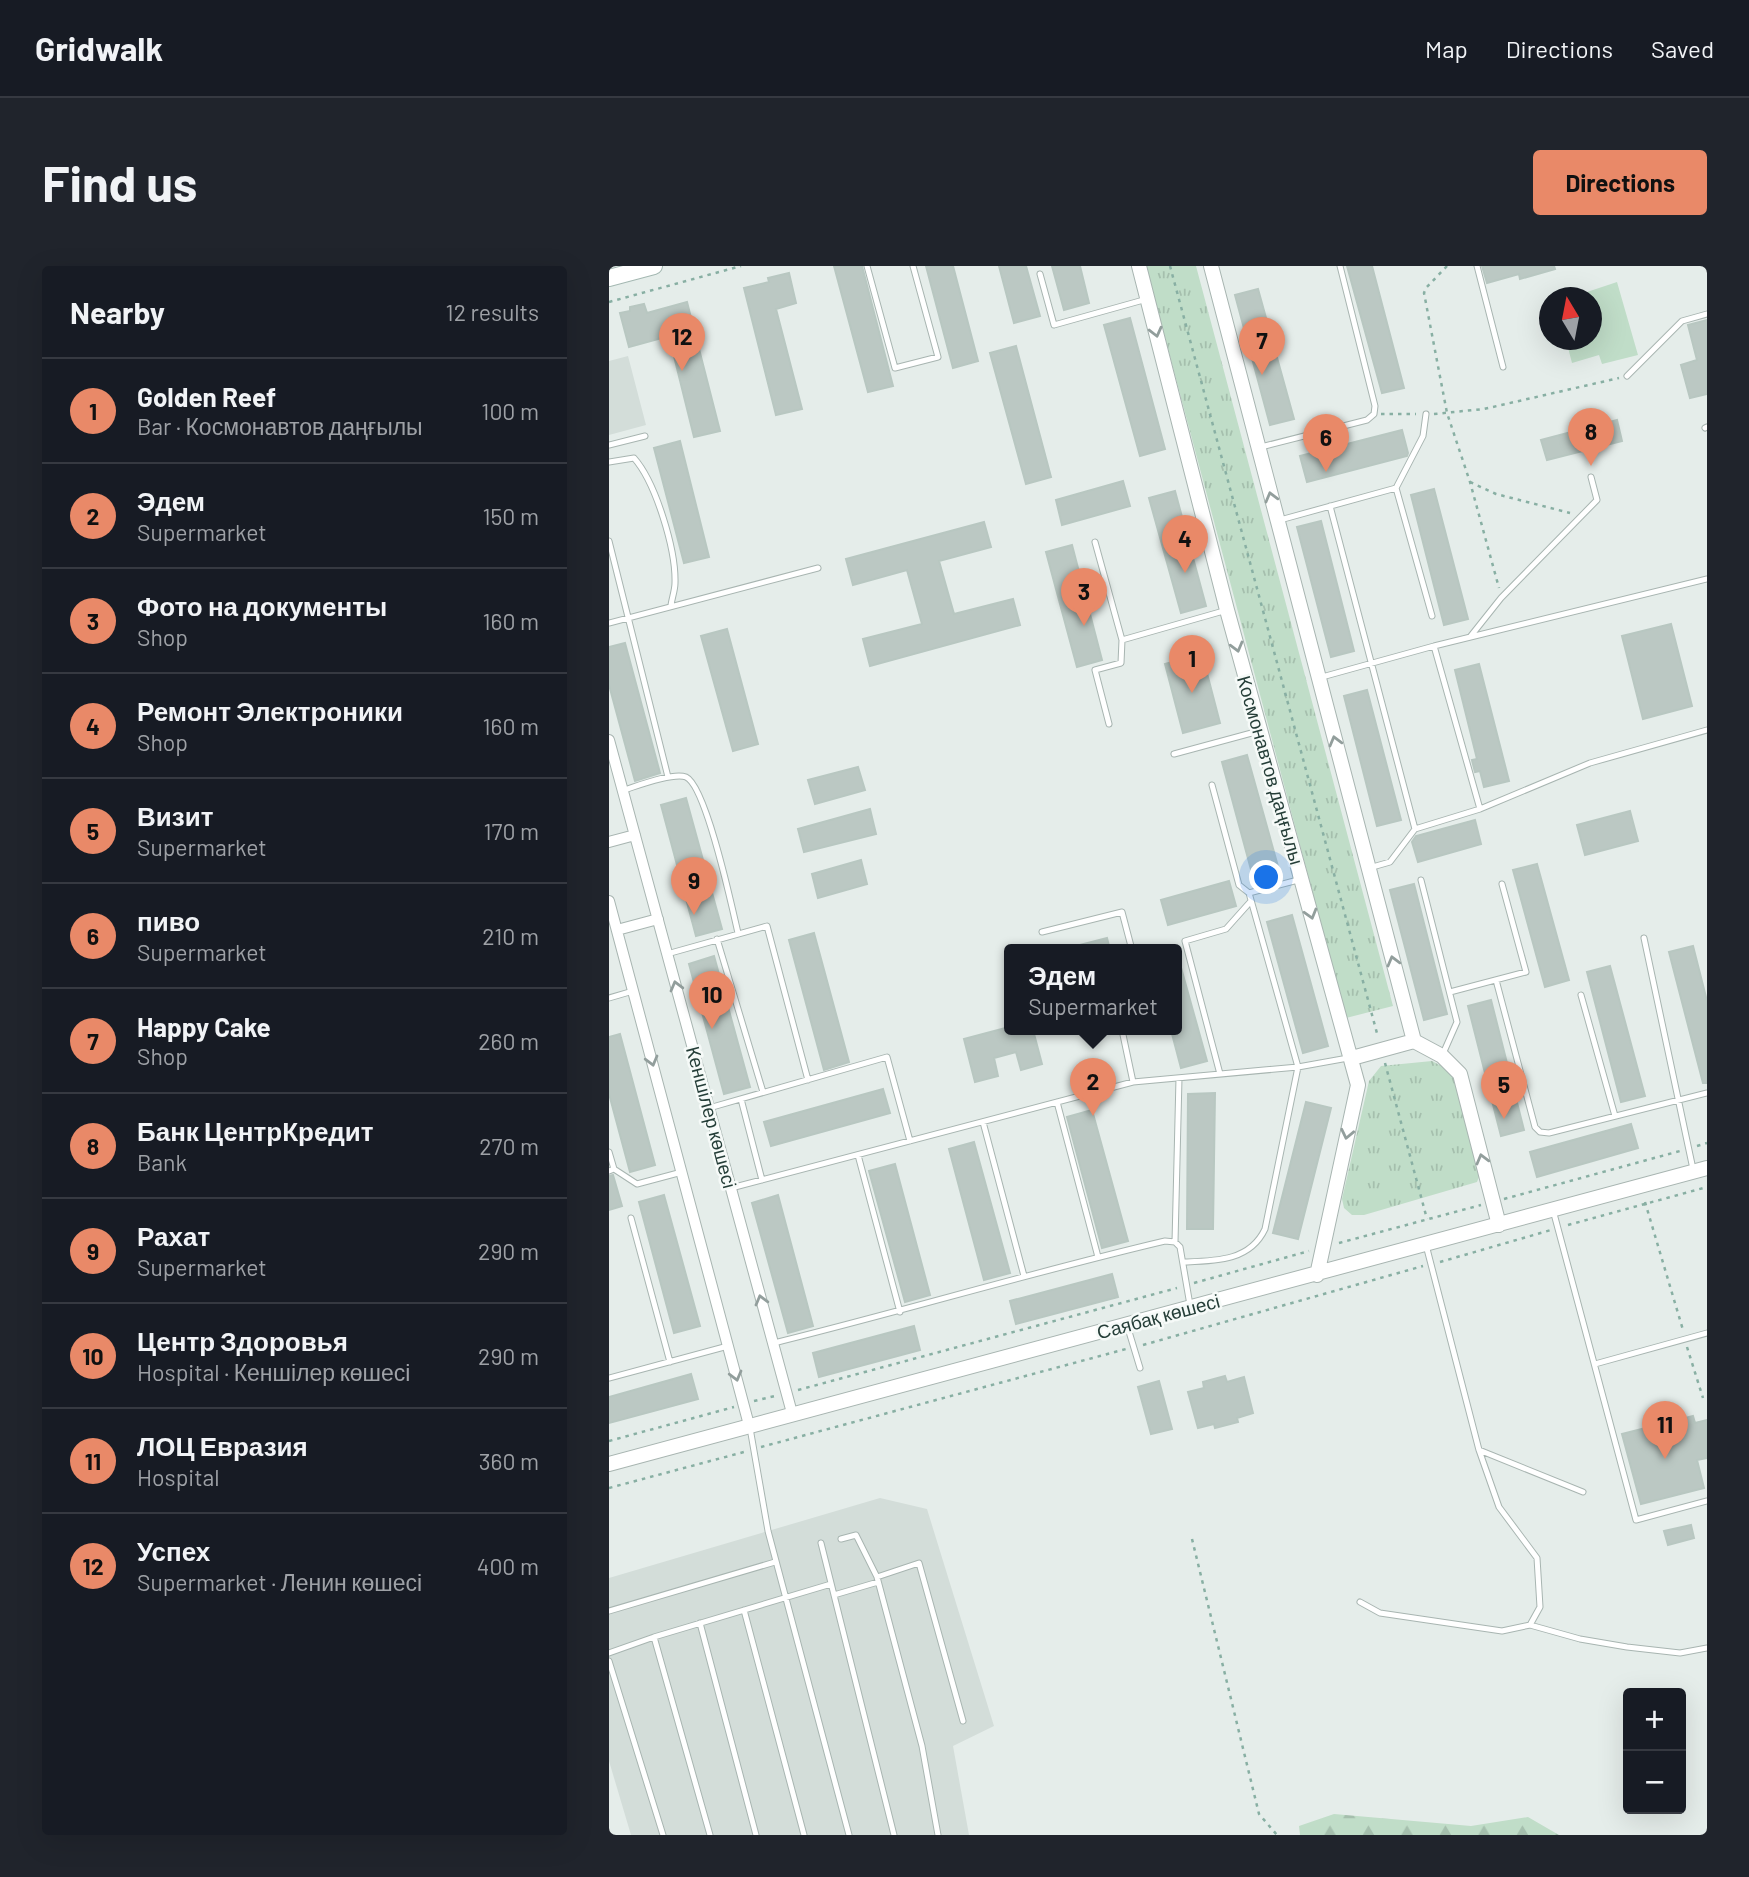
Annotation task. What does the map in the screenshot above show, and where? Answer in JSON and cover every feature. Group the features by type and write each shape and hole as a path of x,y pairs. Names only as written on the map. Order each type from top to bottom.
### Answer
{"main road":[{"path":"609,278 645,267"}],"street":[{"name":"Космонавтов даңғылы","path":"1139,266 1227,610 1358,1085 1317,1275"},
{"path":"1211,266 1415,1041"},
{"name":"Кеншілер көшесі","path":"609,740 792,1413"},
{"path":"609,842 635,835"},
{"path":"609,901 749,1425"},
{"path":"617,930 658,919"},
{"path":"1352,1058 1415,1041 1442,1056 1459,1074 1499,1225"},
{"name":"Саябақ көшесі","path":"609,1464 1700,1170"}],"lane":[{"path":"867,266 895,368 938,357 913,266"},
{"path":"1258,448 1367,420 1374,414 1375,406 1340,266"},
{"path":"1477,266 1503,367"},
{"path":"1040,274 1054,325 1147,299"},
{"path":"1627,376 1682,321 1707,314"},
{"path":"1426,414 1423,436 1396,488 1432,615"},
{"path":"609,445 645,436"},
{"path":"609,462 634,458 644,469 668,531 675,583 671,605"},
{"path":"1470,637 1501,598 1597,497 1591,477"},
{"path":"1277,521 1396,488"},
{"path":"1330,506 1415,829"},
{"path":"609,541 669,777"},
{"path":"1095,542 1122,640 1121,663 1095,670 1109,723"},
{"path":"609,623 818,568"},
{"path":"1319,678 1434,646 1707,579"},
{"path":"1122,640 1227,610"},
{"path":"1434,646 1480,808"},
{"path":"1174,754 1260,730"},
{"path":"1369,868 1390,862 1415,829 1480,808 1590,763 1707,730"},
{"path":"623,790 669,777 687,778 700,793 739,933"},
{"path":"1184,1262 1232,1258 1248,1251 1260,1239 1265,1228 1298,1067 1249,893 1239,885 1212,785"},
{"path":"1249,893 1301,879"},
{"path":"1421,880 1457,1022 1442,1056"},
{"path":"1450,992 1526,972 1502,884"},
{"path":"1220,1074 1185,940 1226,929 1251,901"},
{"path":"1042,932 1122,912 1130,944"},
{"path":"667,954 767,926 808,1080"},
{"path":"1644,938 1688,1148 1700,1170"},
{"path":"717,939 763,1093"},
{"path":"1496,981 1535,1127 1540,1132 1549,1133 1707,1093"},
{"path":"609,998 633,991"},
{"path":"1581,995 1615,1116"},
{"path":"1123,1035 1133,1082"},
{"path":"709,1108 887,1058 910,1141"},
{"path":"731,1188 1133,1082 1298,1067 1352,1058"},
{"path":"1179,1078 1175,1242 1184,1262 1191,1308"},
{"path":"741,1099 762,1180"},
{"path":"1057,1102 1098,1257"},
{"path":"983,1122 1024,1276"},
{"path":"609,1152 611,1170 637,1184 681,1172"},
{"path":"858,1155 901,1312"},
{"path":"1553,1210 1636,1520 1707,1501"},
{"path":"631,1218 670,1362"},
{"path":"772,1343 901,1312 1098,1257 1165,1241 1175,1242"},
{"path":"1426,1245 1479,1450 1499,1507 1537,1558 1540,1606 1529,1625"},
{"path":"1127,1325 1140,1368"},
{"path":"1595,1364 1707,1333"},
{"path":"609,1378 728,1346"},
{"path":"749,1425 775,1562 849,1835"},
{"path":"1479,1450 1583,1492"},
{"path":"841,1539 856,1535 877,1579 922,1746 938,1835"},
{"path":"821,1543 894,1835"},
{"path":"609,1611 775,1562"},
{"path":"834,1595 919,1563 963,1721"},
{"path":"609,1653 831,1584"},
{"path":"1360,1602 1380,1613 1502,1631 1529,1625 1580,1639 1627,1647 1680,1653 1707,1648"},
{"path":"744,1610 804,1835"},
{"path":"699,1623 756,1835"},
{"path":"654,1637 710,1835"},
{"path":"609,1661 663,1835"}],"path":[{"path":"609,302 741,266"},
{"path":"1170,266 1427,1219"},
{"path":"1447,266 1426,288 1425,293 1447,413 1470,482 1501,598"},
{"path":"1374,414 1426,414 1484,409 1627,376"},
{"path":"1470,482 1496,494 1581,516"},
{"path":"609,1441 1707,1143"},
{"path":"1640,1186 1703,1398"},
{"path":"609,1488 1134,1347 1707,1187"},
{"path":"1192,1539 1259,1814 1277,1835"}],"shaded area":[{"path":"628,356 646,425 609,435 609,361"},
{"path":"880,1498 927,1509 994,1726 953,1746 969,1835 631,1835 609,1761 609,1578"}],"green space":[{"path":"1146,266 1196,266 1393,1006 1346,1018"},
{"path":"1617,282 1638,355 1602,364 1599,355 1572,363 1569,350 1602,350 1602,287"},
{"path":"1432,1061 1447,1069 1455,1081 1481,1172 1477,1182 1364,1215 1352,1215 1344,1208 1342,1199 1369,1081 1381,1066"},
{"path":"1334,1814 1471,1826 1528,1817 1559,1835 1300,1835 1299,1826"}],"building":[{"path":"834,266 862,266 893,386 868,392"},
{"path":"926,266 953,266 978,361 953,368"},
{"path":"999,266 1026,266 1040,316 1014,323"},
{"path":"1052,266 1080,266 1089,303 1064,310"},
{"path":"1347,266 1372,266 1404,388 1382,393"},
{"path":"1482,266 1554,266 1555,269 1520,279 1519,274 1487,283"},
{"path":"789,273 796,303 776,309 802,409 776,415 744,288 769,282 768,278"},
{"path":"1258,289 1294,419 1270,425 1235,295"},
{"path":"687,302 720,431 694,437 669,336 629,347 620,313 630,311 630,307 644,304 647,313"},
{"path":"1130,318 1165,449 1140,456 1104,325"},
{"path":"1707,320 1707,394 1690,398 1681,365 1697,360 1688,325"},
{"path":"1016,346 1051,477 1026,484 990,353"},
{"path":"1617,420 1622,441 1547,460 1541,440"},
{"path":"1402,430 1407,456 1307,482 1300,456"},
{"path":"680,441 709,557 684,563 654,448"},
{"path":"1123,481 1130,506 1062,525 1056,500"},
{"path":"1434,489 1468,619 1444,625 1411,495"},
{"path":"1175,491 1206,606 1181,613 1149,498"},
{"path":"1321,521 1354,651 1331,657 1297,527"},
{"path":"984,522 991,547 939,561 954,614 1013,599 1020,625 870,666 863,639 922,624 907,570 853,585 846,559"},
{"path":"1072,545 1102,660 1077,667 1046,552"},
{"path":"1671,624 1692,706 1643,719 1622,636"},
{"path":"727,629 758,744 733,751 701,636"},
{"path":"625,643 660,773 635,781 609,685 609,647"},
{"path":"1202,654 1220,723 1183,733 1165,664"},
{"path":"1479,664 1509,781 1484,787 1480,771 1475,772 1472,760 1477,759 1455,670"},
{"path":"1367,690 1401,820 1377,826 1344,696"},
{"path":"1247,755 1279,870 1253,877 1222,762"},
{"path":"858,767 865,790 815,804 808,780"},
{"path":"686,798 722,929 696,936 661,805"},
{"path":"870,809 876,834 804,852 798,829"},
{"path":"1630,811 1638,841 1585,855 1577,825"},
{"path":"1475,820 1481,844 1418,862 1412,842 1416,836"},
{"path":"861,860 867,884 818,898 812,874"},
{"path":"1537,864 1569,980 1545,987 1513,870"},
{"path":"1229,881 1236,906 1168,925 1161,900"},
{"path":"1414,884 1447,1014 1424,1020 1390,890"},
{"path":"1292,915 1328,1046 1303,1053 1267,922"},
{"path":"814,933 849,1062 824,1070 789,940"},
{"path":"1107,938 1108,944 1084,944"},
{"path":"1693,946 1707,1001 1707,1083 1703,1083 1669,952"},
{"path":"714,956 750,1087 724,1094 689,964"},
{"path":"1610,966 1645,1096 1621,1102 1587,972"},
{"path":"1182,971 1207,1061 1181,1068 1172,1035 1182,1035"},
{"path":"1491,1000 1524,1130 1501,1136 1468,1006"},
{"path":"1004,1028 1004,1035 1034,1035 1042,1064 1021,1070 1016,1052 994,1058 998,1076 975,1082 964,1039"},
{"path":"620,1034 655,1165 630,1172 609,1094 609,1037"},
{"path":"883,1089 890,1113 771,1146 764,1122"},
{"path":"1215,1093 1213,1229 1187,1229 1188,1094"},
{"path":"1306,1102 1331,1108 1298,1239 1273,1233"},
{"path":"1092,1110 1128,1241 1102,1248 1067,1117"},
{"path":"1631,1124 1638,1148 1537,1177 1530,1152"},
{"path":"974,1142 1010,1273 984,1280 949,1149"},
{"path":"895,1164 930,1295 905,1302 869,1171"},
{"path":"613,1175 622,1206 609,1210 609,1176"},
{"path":"664,1195 700,1326 674,1333 639,1202"},
{"path":"778,1195 813,1326 788,1333 752,1203"},
{"path":"1112,1274 1118,1297 1016,1324 1010,1301"},
{"path":"914,1326 920,1350 819,1377 813,1353"},
{"path":"691,1374 698,1399 609,1423 609,1397"},
{"path":"1225,1376 1227,1382 1244,1377 1253,1413 1237,1418 1238,1422 1215,1428 1214,1424 1198,1428 1188,1392 1204,1388 1203,1382"},
{"path":"1159,1381 1172,1429 1151,1434 1138,1387"},
{"path":"1693,1416 1695,1423 1707,1420 1707,1458 1697,1460 1704,1488 1641,1504 1622,1434"},
{"path":"1691,1525 1694,1538 1668,1545 1664,1531"}],"place":[{"name":"Успех","path":"682,371"},
{"name":"Happy Cake","path":"1262,375"},
{"name":"Банк ЦентрКредит","path":"1591,466"},
{"name":"пиво","path":"1326,472"},
{"name":"Ремонт Электроники","path":"1185,573"},
{"name":"Фото на документы","path":"1084,626"},
{"name":"Golden Reef","path":"1192,693"},
{"name":"Рахат","path":"694,915"},
{"name":"Центр Здоровья","path":"712,1029"},
{"name":"Эдем","path":"1093,1116"},
{"name":"Визит","path":"1504,1119"},
{"name":"ЛОЦ Евразия","path":"1665,1459"}]}
